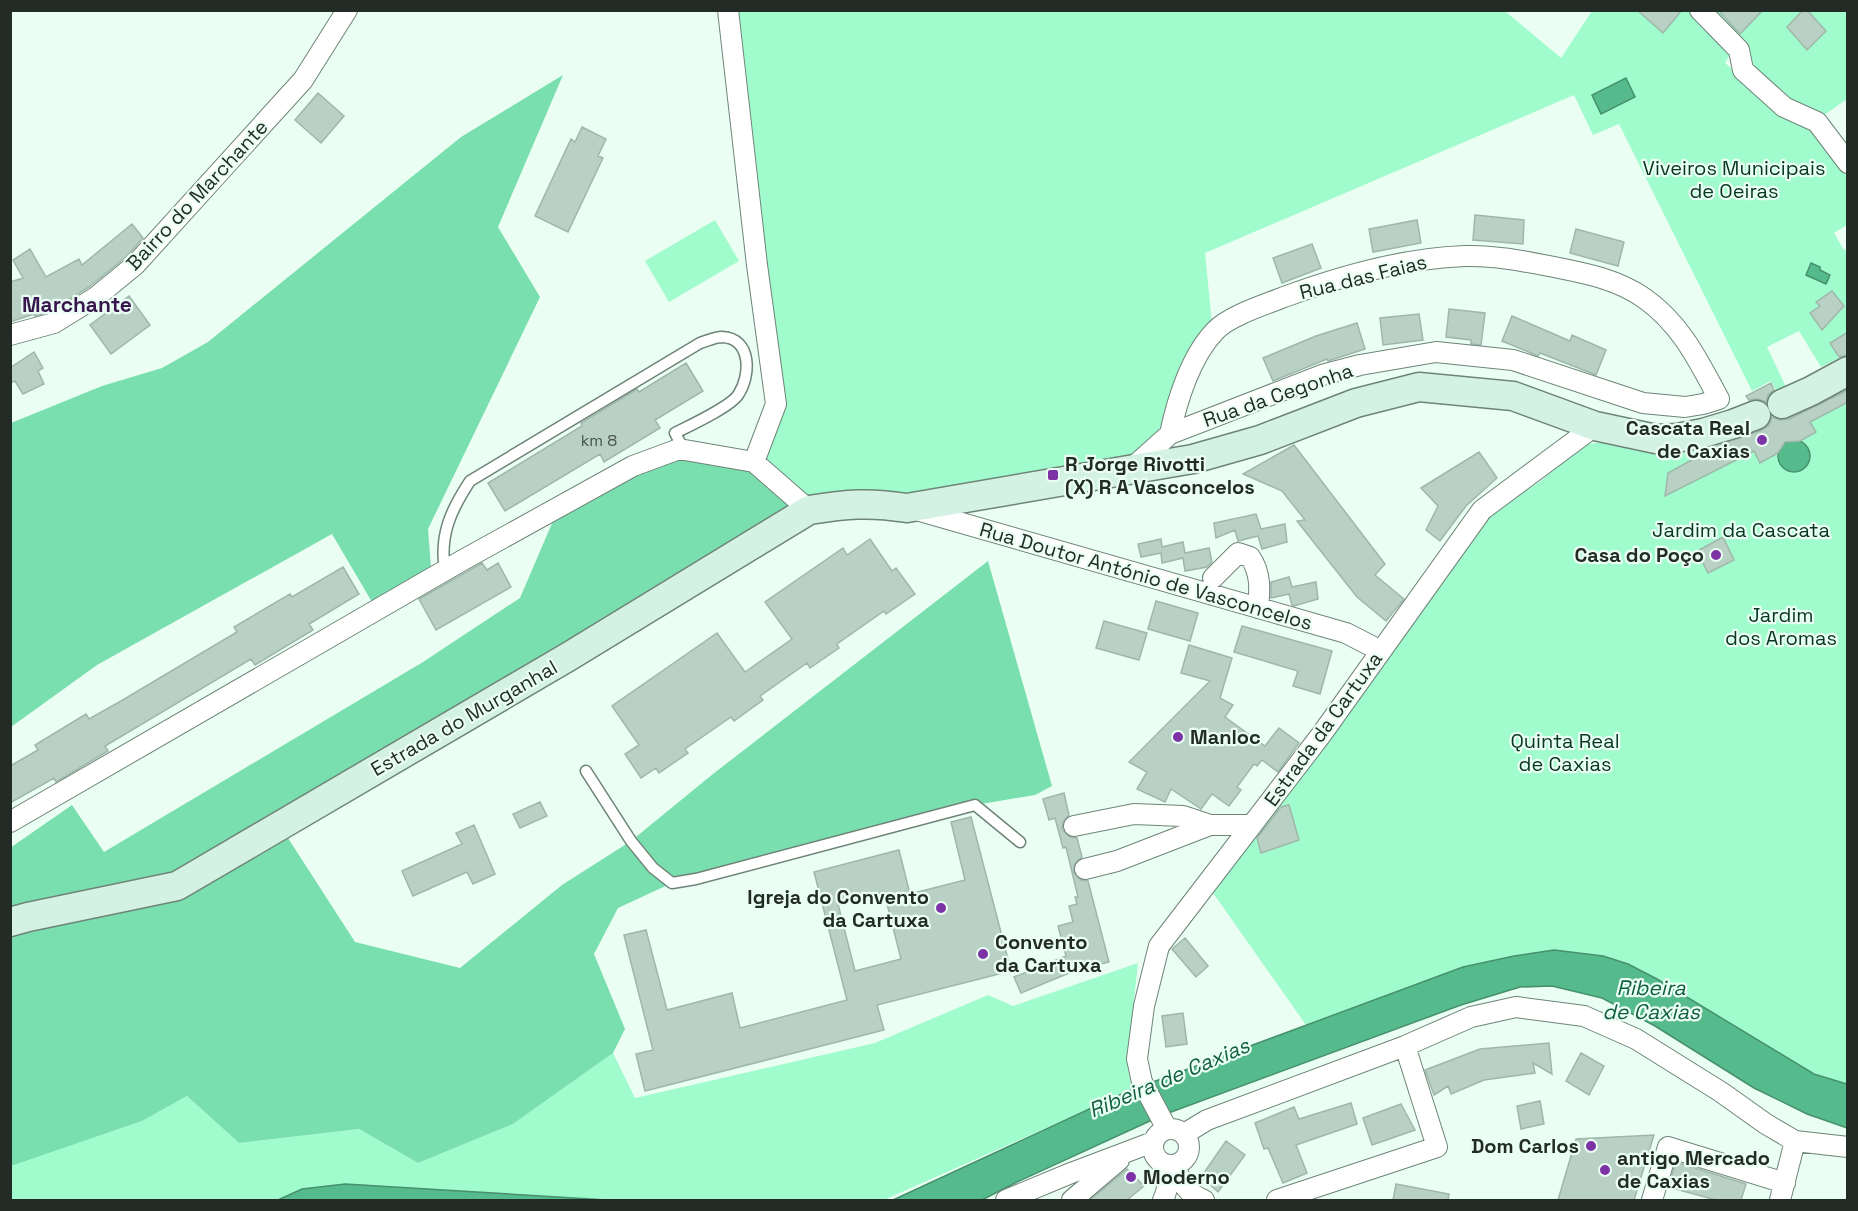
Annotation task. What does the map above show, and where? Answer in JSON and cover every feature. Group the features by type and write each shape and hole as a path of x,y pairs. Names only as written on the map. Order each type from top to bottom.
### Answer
{"street":[{"name":"Bairro do Marchante","path":"10,335 54,323 96,297 135,265 303,80 347,10"},
{"path":"728,10 776,404 754,462"},
{"path":"1700,10 1739,50 1743,70 1784,107 1817,122 1848,163"},
{"name":"Rua das Faias","path":"1170,434 1176,409 1199,350 1216,329 1230,320 1287,296 1346,277 1399,264 1466,256 1493,257 1591,274 1627,288 1655,306 1679,329 1690,344 1706,415"},
{"name":"Rua da Cegonha","path":"1131,469 1170,434 1322,375 1436,352 1513,360 1643,403 1685,407 1706,415"},
{"name":"Estrada do Murganhal","path":"10,922 177,886 568,657 809,510 846,504 877,503 907,508 1193,459 1260,440 1356,403 1419,387 1513,396 1595,426 1656,439 1677,438 1706,415 1733,424 1811,391 1848,371"},
{"name":"Estrada da Cartuxa","path":"1204,1200 1187,1191 1169,1164 1154,1154 1160,1134 1142,1082 1137,1059 1144,1006 1159,946 1321,735 1482,510 1595,426"},
{"path":"10,822 445,571 633,466 679,449 754,462 809,510"},
{"name":"Rua Doutor António de Vasconcelos","path":"907,508 1346,633 1381,651"},
{"path":"1213,578 1238,553 1250,557 1256,566 1260,585 1258,608"},
{"path":"1074,826 1134,814 1183,816 1210,825 1252,825"},
{"path":"1085,869 1117,861 1210,825"},
{"path":"1006,1200 1160,1134 1207,1120 1405,1046 1471,1017 1516,1008 1584,1016 1636,1040 1795,1141 1844,1149"},
{"path":"1276,1200 1437,1147 1405,1046"},
{"path":"1160,1134 1189,1143 1188,1154 1181,1163 1169,1164 1168,1190 1163,1200"},
{"path":"1077,1196 1111,1166 1160,1134"},
{"path":"1652,1200 1668,1147 1783,1192 1795,1141"},
{"path":"1071,1173 1080,1174 1084,1178 1085,1184 1077,1196"}],"lane":[{"path":"445,571 442,543 457,502 470,481 700,343 720,336 732,339 744,350 748,365 744,381 737,397 675,433 684,450"},
{"path":"586,771 631,841 653,868 672,883 696,879 975,805 1020,842"}],"green space":[{"name":"Viveiros Municipais de Oeiras","path":"728,11 1505,11 1561,58 1592,11 1695,11 1733,50 1725,63 1782,110 1806,120 1847,175 1847,225 1834,233 1844,250 1847,249 1847,354 1821,367 1799,331 1767,347 1786,387 1777,392 1771,381 1752,391 1619,124 1593,135 1574,95 1205,253 1212,324 1148,466 809,510 754,462 776,404"},
{"path":"1707,11 1847,11 1847,99 1820,118 1782,102"},
{"path":"715,220 739,261 669,302 645,261"},
{"name":"Quinta Real de Caxias","path":"1771,383 1788,416 1847,386 1847,1084 1828,1079 1791,1062 1677,991 1629,965 1603,957 1578,953 1527,954 1477,964 1306,1025 1211,890 1418,617 1490,511 1541,481 1577,449 1589,444 1603,442 1641,451 1684,453 1726,442 1762,427 1746,396"},
{"path":"1138,963 1127,1064 1132,1090 884,1200 607,1200 495,1194 302,1189 278,1200 11,1200 10,1166 142,1121 187,1096 239,1143 359,1129 418,1163 513,1124 613,1053 635,1098 875,1043 988,995 1013,1006"}],"shaded area":[{"path":"563,75 498,227 540,297 428,529 431,567 372,602 332,534 97,665 11,727 11,423 102,386 162,368 208,342 461,137"},
{"path":"679,449 754,462 809,510 286,835 355,942 460,968 562,885 631,841 713,774 988,561 1052,786 1035,795 975,805 672,883 618,908 594,954 625,1029 613,1053 513,1124 418,1163 359,1129 239,1143 187,1096 142,1121 11,1166 10,848 72,805 104,852 423,662 520,598 559,507"}],"water":[{"path":"1626,78 1635,97 1601,114 1592,95"},
{"path":"1811,263 1830,275 1826,284 1806,275"},
{"path":"1794,440 1805,445 1810,456 1805,467 1794,472 1783,467 1778,456 1783,445"},
{"name":"Ribeira de Caxias","path":"1554,950 1603,956 1628,964 1657,979 1814,1074 1847,1084 1847,1128 1807,1114 1754,1088 1655,1026 1602,998 1552,986 1520,987 1461,1005 1163,1115 982,1200 893,1200 1126,1092 1463,967"},
{"path":"345,1184 607,1200 278,1200 302,1189"}],"building":[{"path":"1637,10 1682,10 1663,33"},
{"path":"1718,10 1763,10 1740,34"},
{"path":"1803,10 1807,10 1826,31 1807,50 1787,27"},
{"path":"318,93 344,116 321,143 295,120"},
{"path":"582,127 606,139 598,156 603,158 568,232 535,216 571,139 575,142"},
{"path":"1475,215 1524,220 1523,244 1473,240"},
{"path":"1417,220 1421,243 1373,252 1369,229"},
{"path":"132,224 143,238 127,256 89,287 49,312 10,322 10,282 23,278 13,260 30,249 46,277 79,259 82,265"},
{"path":"1576,229 1624,242 1618,266 1570,253"},
{"path":"1312,244 1321,268 1282,283 1273,258"},
{"path":"1832,291 1844,306 1822,330 1810,313 1820,306 1816,302"},
{"path":"129,296 150,325 111,354 90,325"},
{"path":"1449,309 1485,313 1481,345 1471,344 1471,340 1446,337"},
{"path":"1419,314 1423,340 1383,345 1380,318"},
{"path":"1512,316 1570,341 1572,335 1606,350 1596,375 1540,353 1538,356 1502,341"},
{"path":"1357,323 1365,349 1328,361 1327,359 1273,381 1263,358 1316,336"},
{"path":"1848,332 1848,355 1839,357 1830,343"},
{"path":"34,352 43,368 38,371 44,384 23,394 15,381 10,383 10,368"},
{"path":"686,363 703,391 655,420 660,428 604,462 600,454 505,511 488,483 582,426 581,423 637,389 639,392"},
{"path":"1771,383 1774,390 1768,395 1766,402 1758,399 1749,400 1746,396"},
{"name":"Cascata Real de Caxias","path":"1848,390 1848,402 1810,422 1816,432 1800,441 1785,442 1778,453 1760,463 1754,451 1665,496 1668,473 1719,445 1762,430 1769,425 1772,417 1780,420 1789,419"},
{"path":"1294,445 1385,564 1375,575 1404,599 1386,621 1357,597 1297,521 1305,520 1282,491 1243,474"},
{"path":"1479,452 1497,478 1466,506 1440,541 1426,530 1438,506 1421,488"},
{"path":"1256,514 1261,529 1285,524 1287,542 1262,549 1258,536 1238,541 1235,530 1216,538 1214,523"},
{"name":"Casa do Poço","path":"1723,537 1734,560 1708,573 1697,551"},
{"path":"870,539 892,571 896,568 915,594 886,614 884,611 837,644 839,648 810,668 807,663 760,696 763,700 734,721 731,717 685,749 688,753 659,773 656,768 641,778 625,754 639,745 612,706 717,633 745,672 792,639 765,602 843,548 847,555"},
{"path":"1161,539 1162,547 1183,542 1185,553 1209,548 1212,562 1207,567 1185,571 1183,558 1162,563 1161,553 1141,557 1138,544"},
{"path":"482,563 487,570 498,563 511,587 436,630 419,599"},
{"path":"343,567 359,594 309,624 313,630 255,665 251,659 105,746 108,751 56,782 54,778 10,803 10,766 38,750 35,745 86,714 89,719 121,701 237,632 234,627 290,594 292,597"},
{"path":"1289,577 1292,587 1316,582 1318,599 1294,606 1289,594 1271,598 1271,582"},
{"path":"1156,601 1198,613 1190,641 1148,629"},
{"path":"1104,621 1147,633 1139,660 1096,648"},
{"path":"1242,626 1332,651 1320,694 1293,686 1298,671 1234,652"},
{"path":"1189,645 1232,658 1220,698 1233,705 1225,717 1265,746 1279,728 1299,743 1278,772 1262,760 1257,766 1254,764 1237,787 1241,790 1229,806 1212,794 1201,809 1171,789 1165,802 1137,789 1147,772 1129,762 1210,681 1181,673"},
{"path":"1064,793 1069,815 1063,822 1062,829 1070,837 1077,838 1082,857 1074,865 1074,872 1081,880 1088,881 1109,962 1074,971 1021,993 1014,977 1066,956 1058,926 1073,922 1069,906 1077,904 1075,897 1078,897 1066,847 1063,848 1055,818 1049,820 1043,799"},
{"path":"540,802 547,816 520,828 513,814"},
{"path":"1289,805 1299,840 1261,853 1257,838 1281,807"},
{"name":"Convento da Cartuxa","path":"971,817 1011,971 877,1005 884,1030 645,1091 636,1054 653,1050 624,935 646,930 667,1010 732,993 740,1028 847,1000 814,872 899,850 910,894 965,880 951,822","holes":["884,892 901,959 855,971 838,904"]},
{"path":"474,825 495,874 473,884 467,872 413,896 402,871 462,844 456,833"},
{"path":"1185,938 1208,966 1196,977 1172,949"},
{"path":"1183,1013 1187,1044 1166,1047 1162,1016"},
{"path":"1549,1043 1552,1074 1533,1063 1535,1073 1484,1080 1451,1094 1448,1086 1434,1095 1425,1070 1480,1049"},
{"path":"1581,1053 1604,1066 1589,1095 1566,1081"},
{"path":"1540,1101 1544,1124 1521,1129 1517,1106"},
{"path":"1351,1103 1357,1124 1296,1145 1307,1173 1283,1183 1268,1148 1264,1149 1255,1123 1294,1107 1299,1119"},
{"path":"1401,1104 1415,1130 1372,1145 1363,1118"},
{"name":"antigo Mercado de Caxias","path":"1654,1135 1634,1200 1558,1200 1576,1139"},
{"path":"1226,1141 1245,1155 1218,1192 1201,1177"},
{"path":"1676,1162 1746,1184 1741,1200 1716,1200 1668,1187"},
{"path":"1127,1169 1144,1186 1127,1200 1090,1200"},
{"path":"1396,1184 1449,1194 1448,1200 1393,1200"}],"place":[{"name":"Cascata Real de Caxias","path":"1762,440"},
{"name":"R Jorge Rivotti (X) R A Vasconcelos","path":"1053,475"},
{"name":"Casa do Poço","path":"1716,555"},
{"name":"Manloc","path":"1178,737"},
{"name":"Igreja do Convento da Cartuxa","path":"941,908"},
{"name":"Convento da Cartuxa","path":"983,954"},
{"name":"Dom Carlos","path":"1591,1146"},
{"name":"antigo Mercado de Caxias","path":"1605,1170"},
{"name":"Moderno","path":"1131,1177"}],"district":[{"name":"Marchante","path":"77,305"}],"park label":[{"name":"Jardim da Cascata","path":"1741,530"},
{"name":"Jardim dos Aromas","path":"1781,626"}]}
